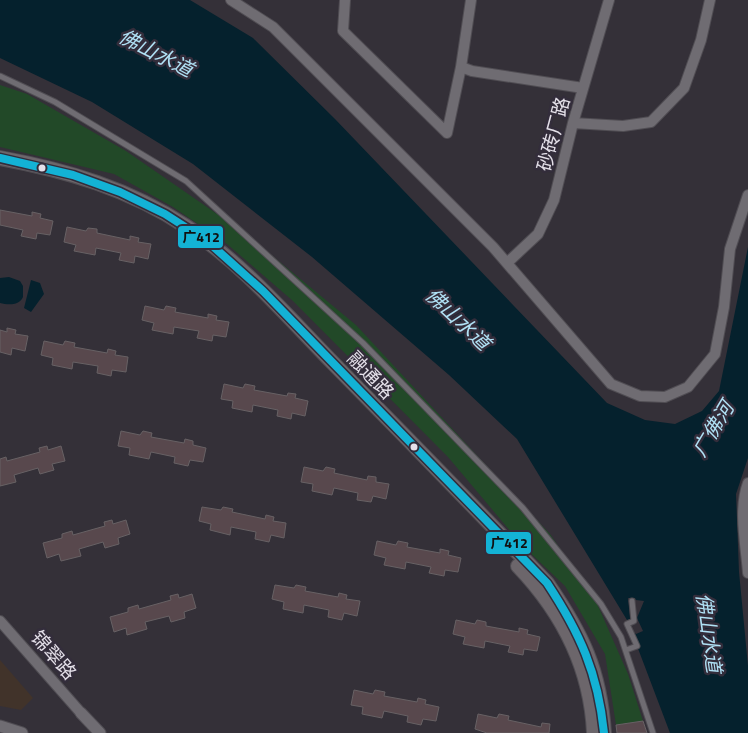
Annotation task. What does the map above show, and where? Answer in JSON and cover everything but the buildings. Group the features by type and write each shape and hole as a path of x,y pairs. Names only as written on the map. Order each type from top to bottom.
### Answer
{"main road":[{"name":"融通路","path":"0,158 77,175 141,202 186,226 256,284 547,582 574,622 593,664 602,705 604,733"},
{"name":"融通路","path":"0,166 32,172 88,188 139,210 192,241 251,289 536,584 563,623 573,643 586,680 594,733"}],"street":[{"path":"231,0 273,27 506,263 611,384 640,396 665,398 688,387 715,354 724,307 730,249 748,195"},
{"path":"344,0 343,31 447,133 461,67 471,0"},
{"name":"砂砖厂路","path":"506,263 538,234 554,200 573,123 608,0"},
{"path":"573,123 623,126 651,122 684,88 701,40 710,0"},
{"path":"461,67 472,71 583,88"},
{"path":"748,484 744,492 743,517 748,573"},
{"name":"锦翠路","path":"0,621 81,713"},
{"path":"81,713 87,728 85,733"},
{"path":"81,713 100,733"},
{"path":"0,726 22,733"}],"lane":[{"path":"0,76 55,102 186,181 221,211 363,343 523,508 602,604 621,637 653,733"},
{"path":"626,650 637,646 627,624 634,621 632,601"}],"shaded area":[{"path":"0,660 33,698 21,710 0,706"}],"green space":[{"path":"0,85 27,94 126,151 246,234 356,325 550,534 595,599 628,674 643,721 616,725 605,654 565,586 522,545 448,457 293,301 227,244 173,207 114,174 0,147"}],"water":[{"path":"0,0 190,0 253,38 335,119 607,403 645,420 675,424 702,411 719,391 748,247 748,458 736,494 739,572 748,666 748,733 670,733 631,630 636,634 643,631 637,618 644,601 628,598 630,619 627,620 517,439 449,375 312,257 193,164 92,102 0,58"},
{"path":"9,277 20,281 23,286 23,297 16,303 0,303 0,278"},
{"path":"31,280 40,283 44,294 31,312 24,308"}],"transit line":[{"name":"广412","path":"0,158 73,175 120,192 165,214 207,241 263,291 547,583 569,619 586,654 597,691 604,733"}],"water label":[{"name":"佛山水道","path":"156,53"},
{"name":"佛山水道","path":"458,319"},
{"name":"广佛河","path":"713,429"},
{"name":"佛山水道","path":"709,633"}]}
